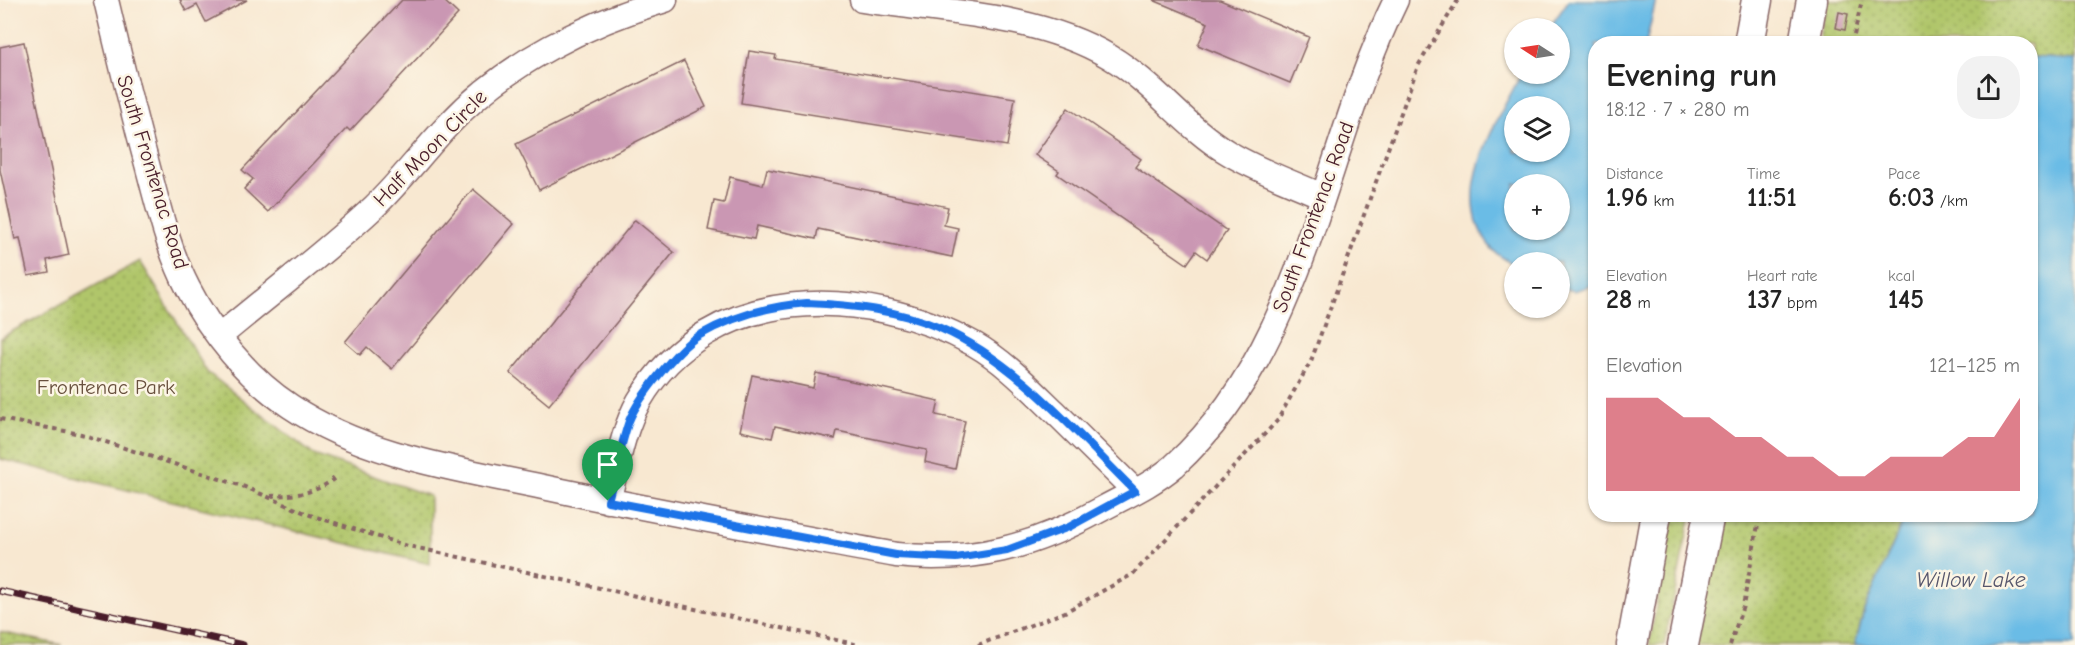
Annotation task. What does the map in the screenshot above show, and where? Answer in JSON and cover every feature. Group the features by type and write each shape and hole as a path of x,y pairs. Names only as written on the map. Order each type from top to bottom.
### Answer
{"street":[{"name":"South Frontenac Road","path":"106,0 122,69 168,238 188,288 220,336 252,376 290,406 329,428 392,453 436,464 608,501 896,555 956,558 1007,550 1069,527 1173,467 1224,412 1275,324 1304,255 1373,48 1396,0"},
{"name":"Half Moon Circle","path":"220,336 374,207 450,122 498,78 580,33 632,10 665,0"},
{"path":"862,0 1005,21 1057,33 1109,56 1146,82 1227,152 1322,196"},
{"path":"1751,36 1758,0"},
{"path":"1805,36 1812,0"},
{"path":"608,501 630,420 639,401 656,378 696,337 745,315 766,309 807,303 840,305 904,316 939,327 975,345 1014,373 1135,491"},
{"path":"1632,645 1655,522"},
{"path":"1683,645 1707,522"}],"path":[{"path":"1854,36 1862,0"},
{"path":"0,419 81,434 267,496 310,515 404,545 859,645"},
{"path":"267,496 306,494 325,487 337,476"},
{"path":"1730,645 1743,606 1759,522"}],"green space":[{"path":"1827,0 2075,0 2075,60 2038,57 2038,36 1820,36"},
{"name":"Frontenac Park","path":"140,261 207,372 314,455 430,496 430,564 0,459 0,338"},
{"path":"1672,522 1690,522 1664,645 1649,645"},
{"path":"1721,522 1903,522 1864,610 1855,645 1695,645"},
{"path":"0,632 62,645 0,645"}],"water":[{"path":"1569,0 1656,0 1648,36 1588,36 1588,287 1574,291 1570,290 1570,252 1504,252 1504,258 1492,249 1479,228 1474,206 1475,184 1480,160 1504,107 1504,162 1570,162 1570,96 1510,96 1516,84 1570,84 1570,18 1556,18"},
{"name":"Willow Lake","path":"2038,57 2075,60 2075,645 1855,645 1864,610 1903,522 2038,522"}],"building":[{"path":"180,0 247,0 206,22 197,5 186,11"},
{"path":"402,0 443,0 458,14 350,131 347,128 268,212 244,189 253,179 242,170"},
{"path":"1153,0 1220,0 1309,37 1290,83 1198,45 1208,23"},
{"path":"1839,12 1848,14 1845,30 1836,28"},
{"path":"24,42 69,255 47,260 49,272 28,276 20,238 15,239 0,170 0,47"},
{"path":"749,51 776,55 775,59 1015,98 1007,146 741,103"},
{"path":"684,61 706,107 539,190 516,144"},
{"path":"1068,108 1141,159 1135,167 1227,231 1207,259 1196,251 1187,264 1057,174 1059,171 1035,155"},
{"path":"767,169 948,207 944,225 958,228 952,257 818,229 816,239 757,226 754,239 708,230 714,201 724,203 730,177 763,185"},
{"path":"473,189 514,224 392,369 367,347 360,355 345,342"},
{"path":"635,220 674,252 549,405 510,373"},
{"path":"816,373 939,401 936,415 965,421 955,469 925,462 927,450 837,431 835,439 775,426 772,438 740,431 752,375 813,388"}],"railway":[{"path":"0,591 243,645"}],"route":[{"path":"807,303 840,305 904,316 939,327 975,345 1014,373 1135,491 1069,527 1007,550 956,558 896,555 608,501 630,420 639,401 656,378 696,337 745,315 788,304 807,303"}]}
